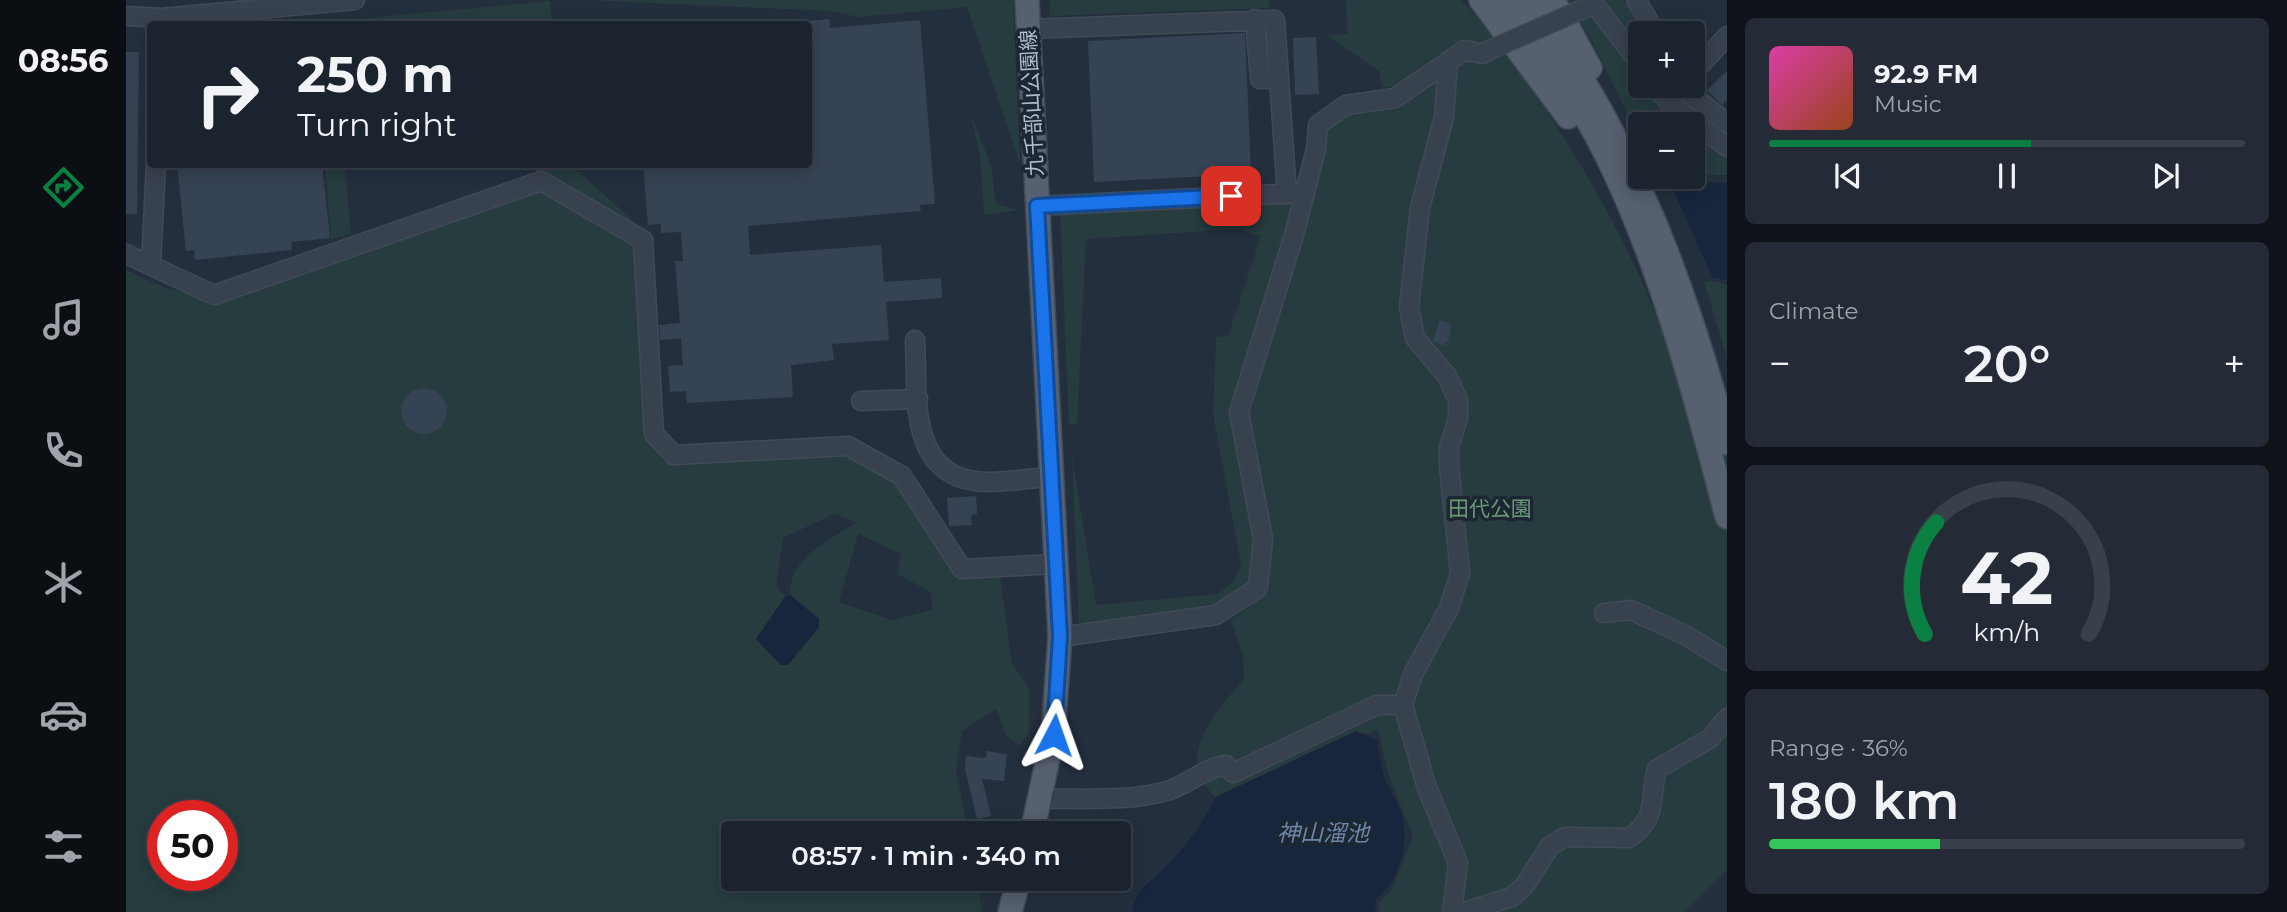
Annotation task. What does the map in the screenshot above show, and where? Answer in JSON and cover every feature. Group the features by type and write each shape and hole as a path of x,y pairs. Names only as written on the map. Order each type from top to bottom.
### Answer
{"main road":[{"name":"九千部山公園線","path":"1027,0 1060,636 1054,735 1036,821"},
{"path":"1481,0 1649,230"},
{"path":"1504,0 1562,80 1649,230 1694,324 1727,443"},
{"path":"1526,0 1575,68 1613,134 1649,230 1727,517"},
{"path":"1553,0 1628,141"},
{"path":"1644,189 1649,230"},
{"path":"1010,912 1016,891"}],"street":[{"path":"126,16 162,21 355,0"},
{"path":"1636,0 1649,21"},
{"path":"1060,636 1216,615 1258,588 1263,539 1239,412 1306,193 1318,125 1346,105 1395,98 1465,50 1482,54 1590,6 1598,9 1628,48"},
{"path":"1028,29 1255,19 1260,79 1279,78 1287,194"},
{"path":"1705,60 1727,36"},
{"path":"1448,63 1444,117 1420,208 1409,307 1415,338 1447,376 1458,400 1458,418 1449,447 1449,466 1460,573 1449,608 1413,674 1403,705 1427,788 1458,863 1452,912"},
{"path":"1665,98 1727,147"},
{"path":"1700,98 1727,123"},
{"path":"151,265 156,168"},
{"path":"126,254 215,295 541,181 643,240 654,434 674,455 848,446 902,476 962,569 1056,564"},
{"path":"1037,206 1306,193"},
{"path":"915,340 921,439 939,467 963,479 986,482 1051,477"},
{"path":"861,401 918,399"},
{"path":"1604,613 1631,610 1705,646 1727,661"},
{"path":"1042,799 1131,796 1165,791 1191,783 1217,766 1226,765 1233,773 1377,705 1403,705"},
{"path":"1464,912 1513,897 1525,885 1550,846 1565,837 1629,838 1637,832 1651,811 1657,769 1711,738 1727,718"}],"green space":[{"path":"587,0 1013,0 1020,164 967,7 859,17 829,11"},
{"path":"1050,0 1269,0 1270,8 1050,16"},
{"path":"1346,0 1461,0 1496,38 1480,44 1464,44 1443,52 1401,88 1381,87 1379,71 1326,35 1347,34"},
{"path":"1565,0 1623,0 1636,21 1628,21 1628,98 1672,98 1679,112 1628,114 1588,34"},
{"path":"550,1 552,21 368,21 367,18"},
{"name":"田代公園","path":"1504,49 1592,184 1630,255 1662,330 1683,402 1727,395 1727,870 1685,912 1378,912 1380,902 1391,890 1413,837 1388,774 1378,729 1369,734 1356,732 1216,797 1203,783 1197,768 1203,736 1221,706 1244,679 1243,657 1231,620 1269,592 1271,540 1250,412 1303,235 1325,125 1457,61"},
{"path":"971,115 991,165 996,204 1020,210 984,215 980,157"},
{"path":"1705,139 1727,155 1727,175 1705,175"},
{"path":"325,168 345,168 351,234 331,239"},
{"path":"536,168 574,168 656,241 649,241 536,171"},
{"path":"538,187 635,242 647,436 672,460 844,450 899,483 957,574 1000,577 1012,663 1029,688 1029,734 1019,745 1006,735 996,709 962,731 956,770 966,821 721,821 721,891 982,891 980,896 982,912 126,912 126,270 163,287 217,301","holes":["834,514 857,522 823,543 803,560 791,582 790,595 819,619 756,639 785,597 776,586 783,538","858,534 901,554 897,574 931,592 932,610 892,620 839,602"]},
{"path":"1297,198 1233,413 1258,542 1251,584 1216,605 1079,626 1072,456 1096,605 1217,594 1229,585 1237,574 1241,564 1213,414 1216,337 1228,336 1261,236 1235,229 1086,239 1077,424 1069,425 1060,212"},
{"path":"1716,281 1727,285 1727,358 1704,282"}],"water":[{"path":"1705,182 1727,183 1727,280 1713,278 1673,190 1705,189"},
{"path":"790,595 819,619 819,627 788,665 781,665 756,639 785,597"},
{"name":"神山溜池","path":"1356,731 1377,740 1383,773 1404,824 1401,860 1391,882 1376,899 1375,912 1132,912 1142,889 1184,846 1216,797"}],"building":[{"path":"829,19 830,28 920,20 935,204 920,205 921,211 748,226 750,255 881,245 884,282 941,278 942,298 886,302 889,340 832,344 834,360 791,365 793,397 687,403 686,391 670,392 668,366 683,365 681,338 660,340 659,325 680,323 675,261 683,261 681,232 661,233 661,224 648,225 643,168 812,168 812,21 808,21"},
{"path":"1245,33 1251,174 1094,182 1088,41"},
{"path":"1316,37 1319,94 1295,95 1293,38"},
{"path":"126,52 139,52 137,214 126,214"},
{"path":"1727,71 1727,100 1722,105 1707,90"},
{"path":"177,168 322,168 330,238 291,242 292,250 195,260 194,250 186,251"},
{"path":"1440,320 1452,324 1448,342 1446,341 1444,346 1433,341"},
{"path":"424,388 440,395 447,411 440,427 424,434 408,427 401,411 408,395"},
{"path":"976,496 977,514 971,515 972,525 949,526 947,498"},
{"path":"987,751 1007,754 1004,781 982,779 991,816 977,819 965,769 966,756 983,758 986,757"}],"route":[{"path":"1054,735 1060,636 1037,206 1231,196"}]}
